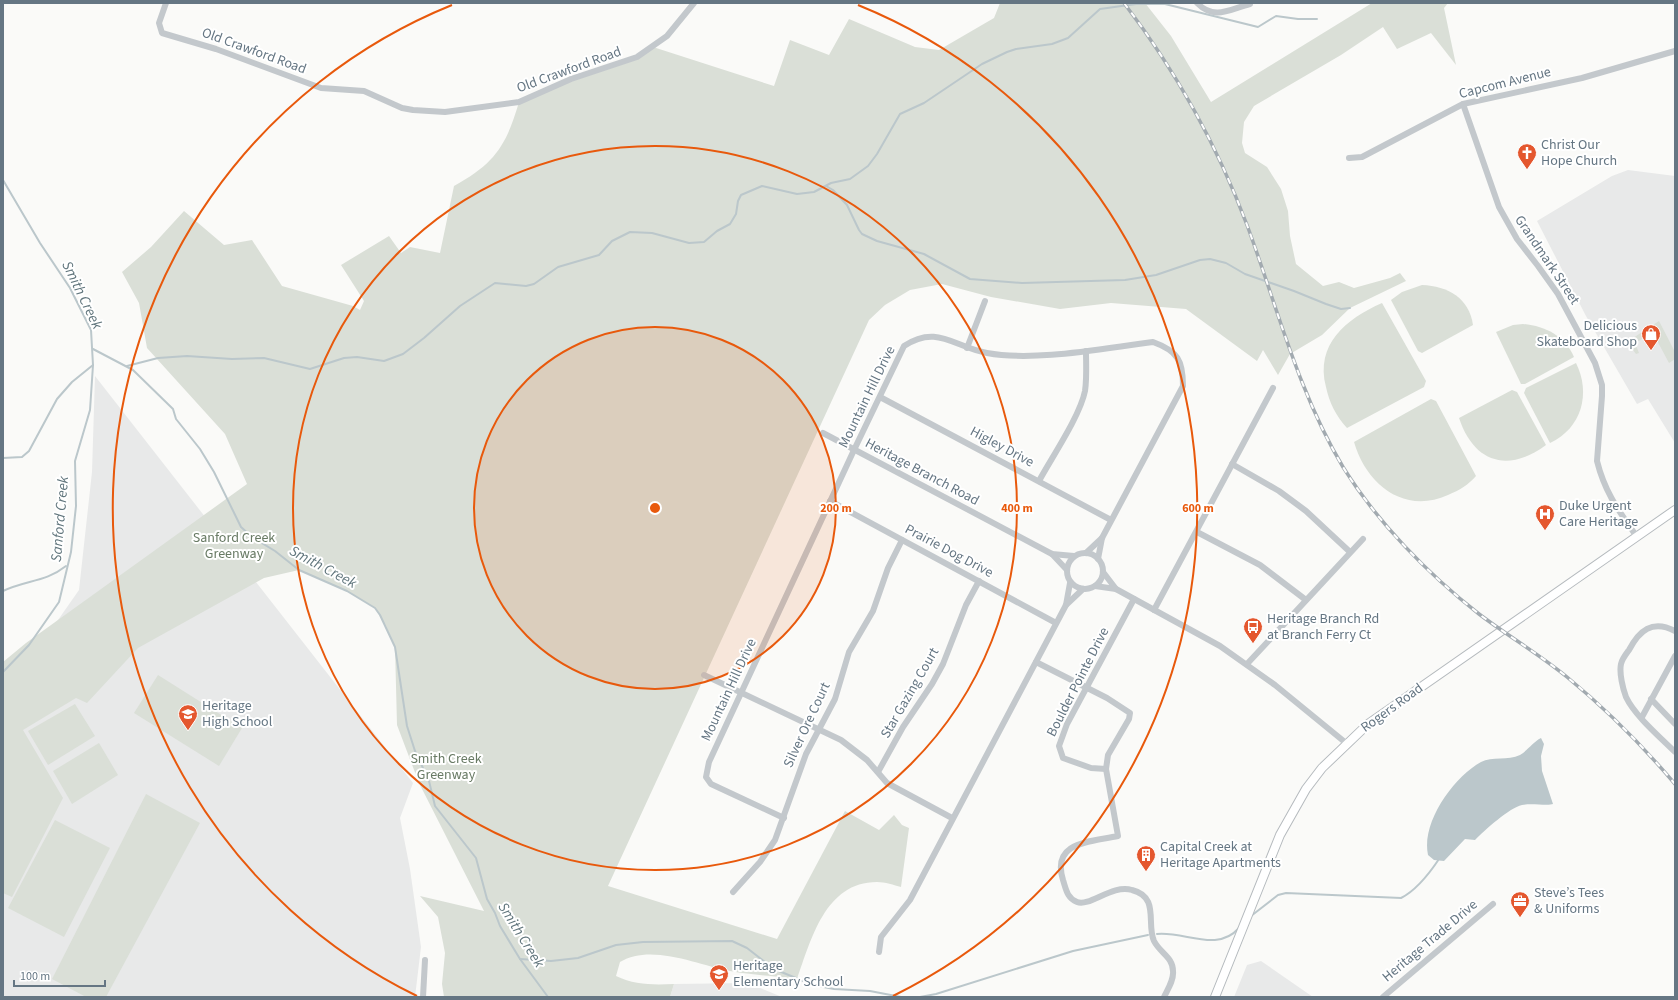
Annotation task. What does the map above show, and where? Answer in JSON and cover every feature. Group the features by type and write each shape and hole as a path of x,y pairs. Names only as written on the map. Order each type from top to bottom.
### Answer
{"main road":[{"name":"Rogers Road","path":"1215,997 1280,835 1306,789 1322,768 1368,724 1675,510"}],"street":[{"name":"Old Crawford Road","path":"166,3 159,23 162,33 216,49 321,88 364,91 402,108 445,112 519,102 571,79 637,57 667,36 694,3"},
{"path":"1197,3 1218,14 1250,4"},
{"name":"Capcom Avenue","path":"1349,158 1362,157 1463,104 1582,78 1675,51"},
{"name":"Grandmark Street","path":"1463,104 1499,206 1507,223 1517,240 1558,294 1595,364 1602,385 1597,462 1603,483 1612,500 1638,537"},
{"path":"967,348 985,302"},
{"name":"Mountain Hill Drive","path":"784,818 711,784 706,777 709,762 830,501 904,346 916,338 931,335 967,348 988,353 1042,355 1154,342 1166,347 1177,356 1183,369 1183,386 1102,538 1098,559"},
{"path":"1039,481 1078,408 1085,391 1086,351"},
{"path":"1154,610 1273,388"},
{"name":"Higley Drive","path":"880,397 1111,520"},
{"name":"Heritage Branch Road","path":"823,433 1052,554 1067,570"},
{"path":"1232,464 1278,491 1306,510 1350,552"},
{"name":"Prairie Dog Drive","path":"830,501 1056,623"},
{"path":"1197,532 1260,565 1306,600"},
{"name":"Mountain Hill Drive","path":"1086,553 1102,538"},
{"path":"1247,664 1363,539"},
{"name":"Silver Ore Court","path":"733,892 760,862 775,840 784,818 796,778 835,699 849,652 873,611 888,568 902,540"},
{"path":"1066,605 1070,583 1067,570 1070,560 1074,556 1086,553 1098,559 1103,572 1116,589"},
{"name":"Heritage Branch Road","path":"1052,554 1074,556"},
{"path":"1096,586 1102,577 1103,572"},
{"name":"Star Gazing Court","path":"878,772 903,727 932,684 943,664 966,605 979,581"},
{"path":"1070,583 1083,589"},
{"path":"878,952 881,937 910,900 952,818 1066,605 1083,589 1096,586 1116,589 1220,646 1247,664 1346,744"},
{"name":"Boulder Pointe Drive","path":"1106,769 1091,768 1063,758 1059,746 1060,739 1134,599"},
{"path":"1675,631 1662,627 1651,627 1642,630 1635,638 1621,664 1623,687 1626,697 1642,717 1675,752"},
{"path":"1642,717 1675,656"},
{"path":"1036,662 1107,698 1130,713 1129,719 1108,755 1106,769 1118,836 1078,844 1068,850 1060,861 1060,870 1068,895 1078,902 1084,903 1117,890 1131,889 1140,893 1146,900 1152,909 1153,937 1156,944 1172,964 1174,973 1172,981 1164,997"},
{"path":"704,675 841,740 867,760 887,782 952,818"},
{"path":"1651,699 1675,724"},
{"name":"Heritage Trade Drive","path":"1383,997 1493,904"},
{"path":"423,997 425,960"}],"shaded area":[{"path":"1628,170 1675,176 1675,443 1648,399 1637,404 1586,316 1537,221 1612,176"},
{"name":"Heritage High School","path":"95,376 413,783 400,818 410,869 421,947 415,997 3,997 3,679 37,650 79,590 92,472"},
{"path":"1541,738 1544,744 1541,756 1542,771 1553,804 1526,804 1511,810 1497,820 1475,840 1465,839 1444,861 1434,860 1428,855 1427,842 1435,815 1442,802 1460,778 1485,760 1510,758 1520,755"},
{"path":"1261,961 1313,997 1234,997 1247,965"},
{"name":"Heritage Elementary School","path":"748,983 782,997 670,997 674,984"}],"green space":[{"path":"1000,3 1145,3 1171,36 1211,102 1372,3 1448,3 1444,8 1456,65 1431,33 1397,49 1383,27 1341,55 1254,106 1244,122 1242,143 1245,153 1267,167 1281,189 1288,211 1290,236 1296,264 1323,286 1339,282 1354,288 1390,278 1400,273 1406,281 1350,308 1322,335 1290,354 1278,375 1263,350 1257,361 1186,309 1111,303 1060,309 991,297 942,284 910,290 885,305 869,320 608,886 777,939 845,811 879,830 894,815 902,825 909,828 901,887 877,882 859,885 845,892 833,902 815,931 797,979 730,971 675,957 646,955 632,957 620,962 616,976 644,984 674,984 670,997 444,997 442,984 445,953 438,917 420,896 484,911 419,783 397,725 395,647 386,626 375,608 347,591 299,570 264,578 138,648 87,703 76,698 23,730 63,798 12,897 3,893 3,662 26,643 247,484 225,434 147,348 139,303 122,272 151,247 184,211 224,245 252,240 282,286 353,306 360,310 364,301 341,265 389,236 401,253 410,247 440,253 454,186 480,169 497,152 504,142 519,102 571,79 637,57 653,47 774,86 790,40 829,55 849,19 915,47 939,50 994,18"},
{"path":"1422,285 1440,288 1456,295 1467,308 1473,325 1422,353 1418,351 1391,300 1402,292"},
{"path":"1382,303 1426,381 1424,387 1347,428 1336,414 1329,398 1324,372 1325,358 1329,346 1336,335 1346,325 1369,309"},
{"path":"1659,321 1675,352 1675,359 1669,363 1653,333 1635,343 1639,353 1636,354 1633,350 1633,338"},
{"path":"1523,324 1539,327 1553,333 1565,343 1574,357 1525,384 1521,384 1496,332 1513,325"},
{"path":"1576,363 1581,374 1583,386 1581,409 1570,428 1550,443 1524,393 1526,388"},
{"path":"1512,390 1517,392 1546,445 1532,454 1518,459 1506,461 1494,459 1483,454 1474,445 1465,433 1459,418"},
{"path":"1431,399 1436,401 1476,476 1460,489 1432,500 1416,501 1402,498 1389,492 1377,482 1368,471 1354,442"},
{"path":"158,675 242,728 219,766 134,713"},
{"path":"75,704 95,736 48,765 28,731"},
{"path":"99,743 118,775 72,804 53,771"},
{"path":"146,794 200,823 106,997 86,997 52,979"},
{"path":"55,820 110,848 64,937 8,908"}],"waterway":[{"path":"127,366 158,358 187,356 232,359 264,358 310,369 344,358 357,357 384,361 403,354 424,338 460,306 495,283 526,286 534,284 558,267 599,255 612,241 630,232 652,233 689,243 704,242 717,231 730,224 736,214 738,201 741,195 762,186 797,194 814,192 831,183 850,179 868,166 877,154 900,114 924,103 982,64 1007,52 1016,49 1052,44 1068,38 1100,9 1136,4 1165,4 1258,27 1276,16 1298,19 1317,19"},
{"name":"Sanford Creek","path":"3,180 40,243 70,288 91,330 93,365 90,410 75,461 76,506 71,552 59,602 29,645 3,672"},
{"path":"826,186 833,190 847,205 862,234 877,241 924,254 970,279 1022,283 1125,280 1156,275 1200,260 1210,259 1226,263 1245,274 1326,304 1341,309 1350,308"},
{"name":"Smith Creek","path":"93,349 133,370 173,409 176,419 200,449 214,472 241,527 252,537 275,551 299,570 347,591 375,608 380,615 395,647 407,726 415,751 429,781 435,806 476,858 487,899 500,926 520,959 548,997"},
{"path":"3,458 22,457 29,451 57,399 72,382 93,365"},
{"path":"3,591 11,587 51,575 66,566"},
{"path":"1251,916 1278,895 1286,893 1401,898 1412,891 1427,876 1439,859"},
{"path":"1157,934 1179,935 1211,940 1221,939 1230,935 1239,928"},
{"path":"920,997 936,994 1073,951 1148,935"},
{"path":"520,959 551,961 578,958 616,945 643,942 732,941 747,948 774,969 813,985 834,989 870,991 901,997"}],"railway":[{"path":"1124,3 1161,55 1209,138 1247,225 1289,348 1313,409 1343,467 1371,508 1405,546 1441,582 1479,614 1546,661 1581,689 1650,755 1675,784"}],"place":[{"name":"Christ Our Hope Church","path":"1527,170"},
{"name":"Delicious Skateboard Shop","path":"1651,351"},
{"name":"Duke Urgent Care Heritage","path":"1545,531"},
{"name":"Heritage Branch Rd at Branch Ferry Ct","path":"1253,644"},
{"name":"Heritage High School","path":"188,731"},
{"name":"Capital Creek at Heritage Apartments","path":"1146,872"},
{"name":"Steve’s Tees & Uniforms","path":"1520,918"},
{"name":"Heritage Elementary School","path":"719,991"}],"park label":[{"name":"Sanford Creek Greenway","path":"234,546"},
{"name":"Smith Creek Greenway","path":"446,768"}]}
